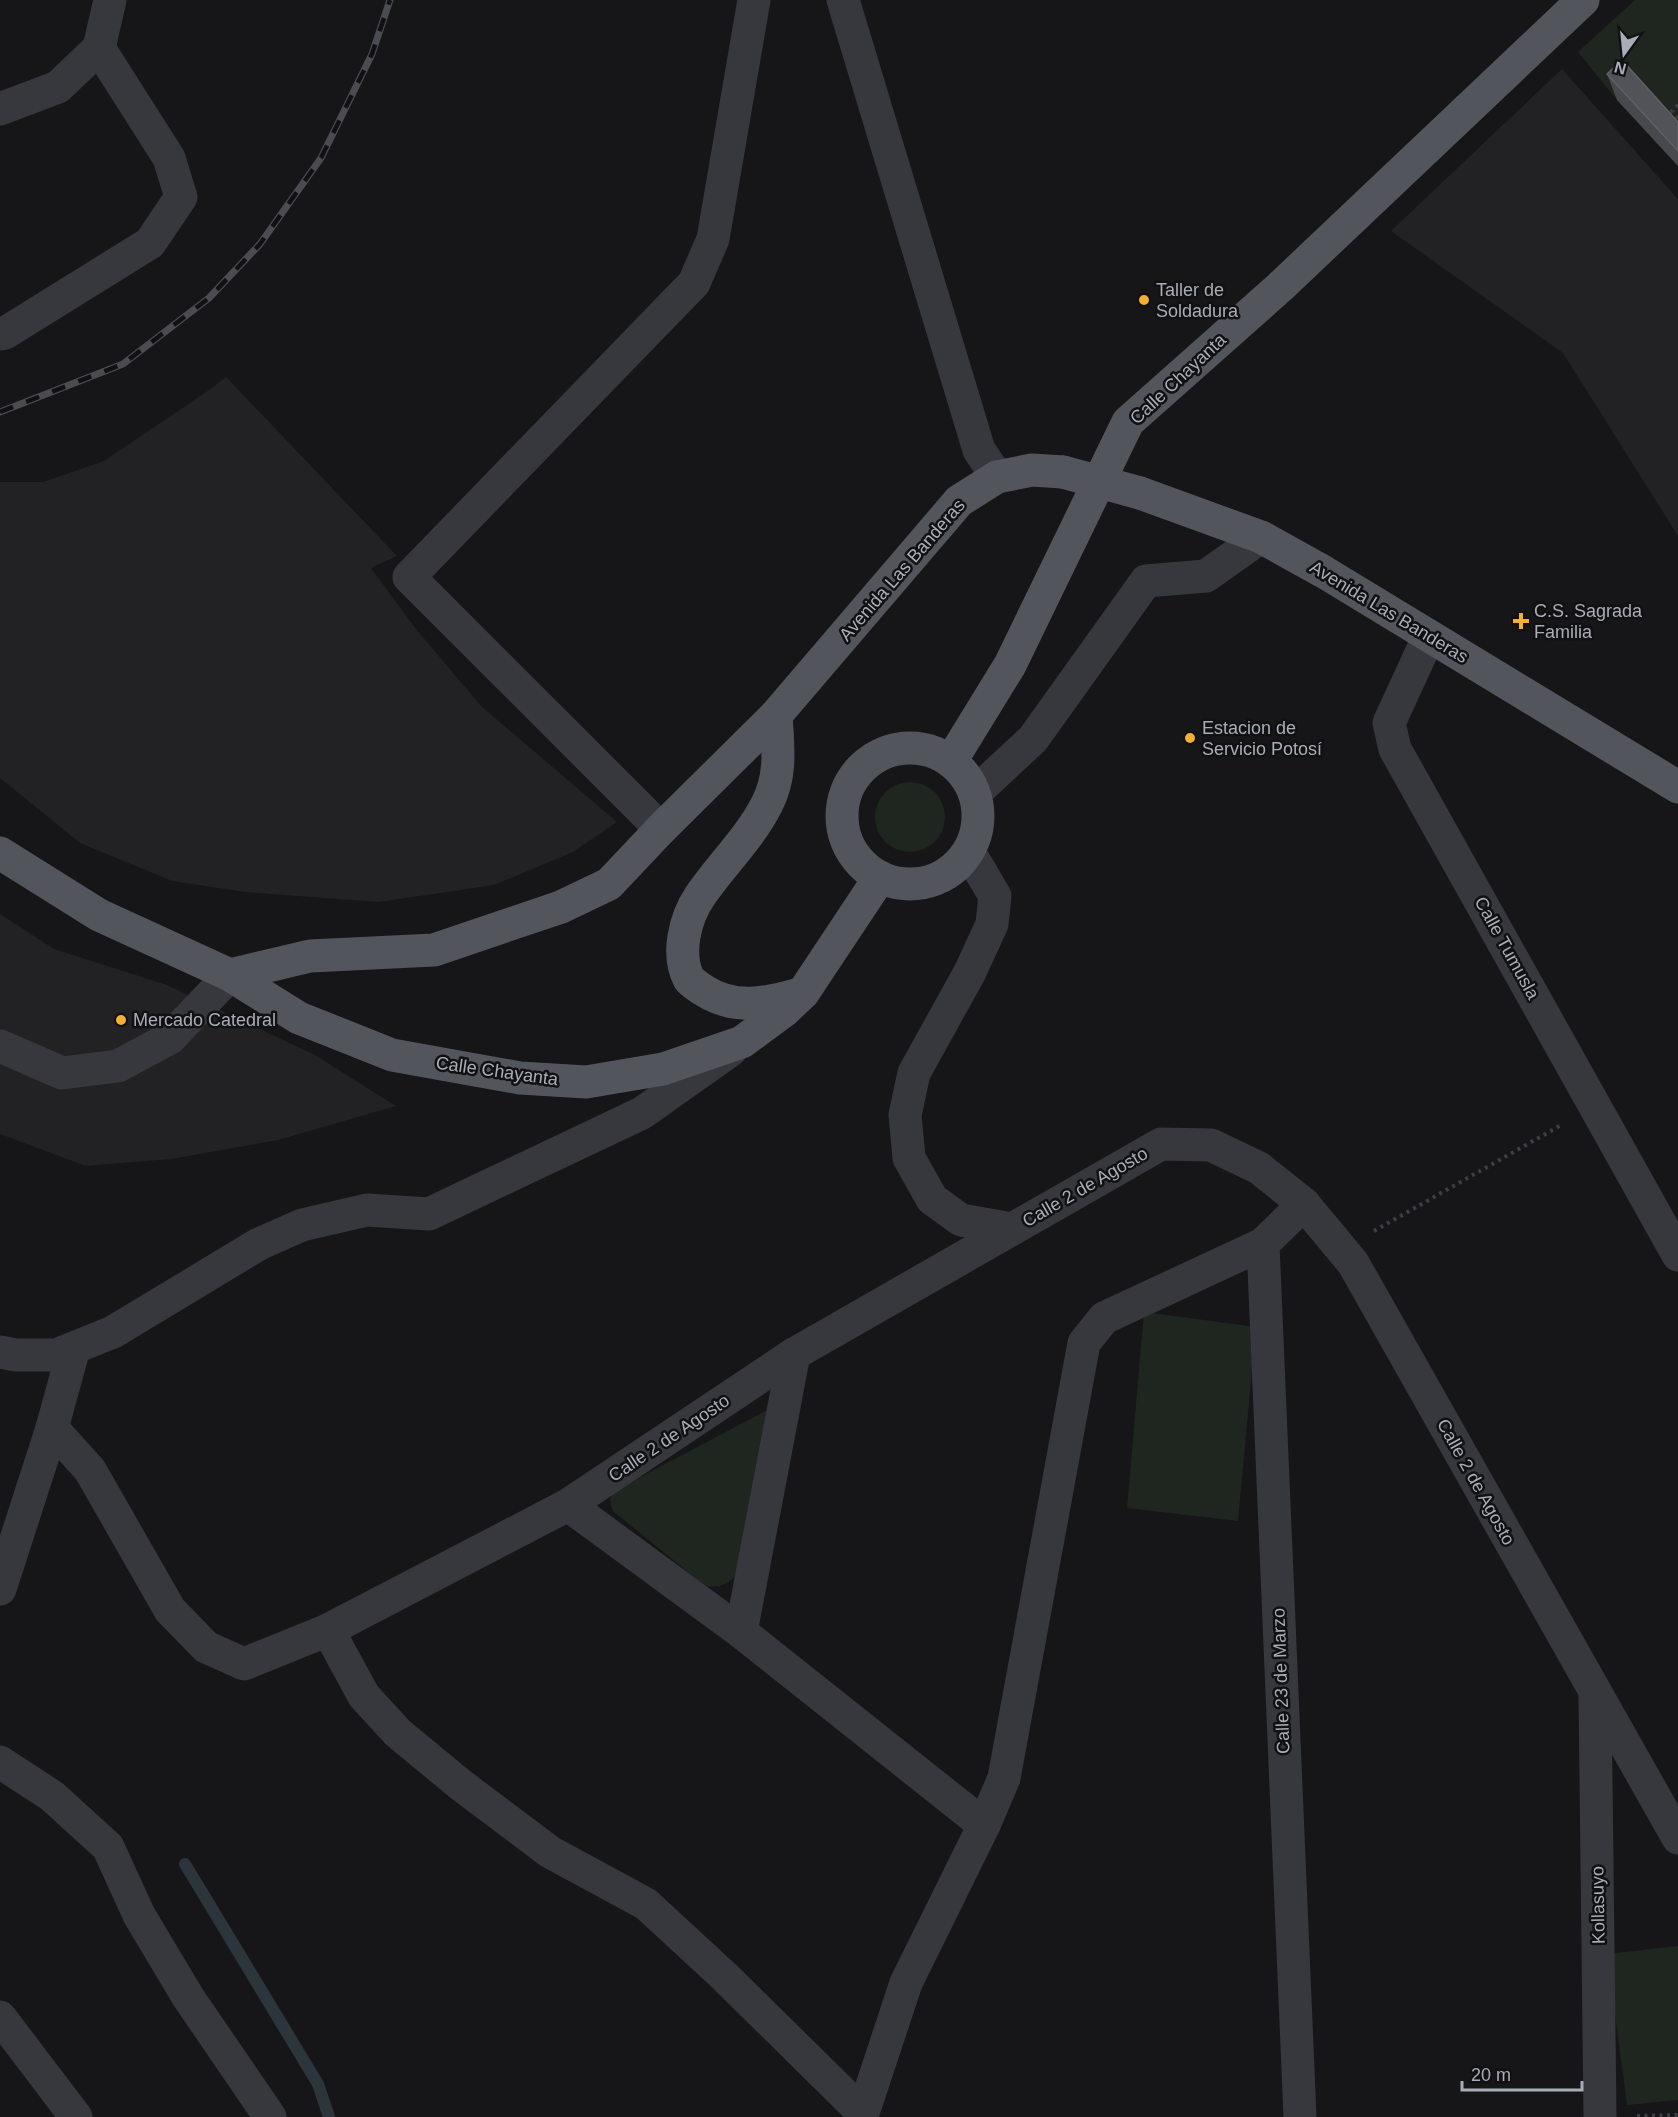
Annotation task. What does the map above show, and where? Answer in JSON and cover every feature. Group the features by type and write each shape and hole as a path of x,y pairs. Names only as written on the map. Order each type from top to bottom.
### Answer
{"main road":[{"name":"Calle Chayanta","path":"951,761 1010,665 1128,422 1280,287 1583,0"},
{"name":"Avenida Las Banderas","path":"230,975 310,956 434,950 561,907 609,884 776,715 959,501 997,477 1032,470 1063,472 1140,493 1261,537 1324,572 1678,787"},
{"path":"776,715 779,768 767,804 747,835 698,898 684,932 682,957 690,981 717,999 742,1004 772,1002 804,993"},
{"path":"912,747 933,752 951,761 966,775 975,793 979,813 977,833 969,852 957,867 939,878 920,884 899,883 880,877 863,865 850,849 843,830 842,810 847,790 858,772 873,758 892,750 912,747"},
{"name":"Calle Chayanta","path":"0,852 99,915 230,975 299,1018 392,1055 520,1078 586,1082 663,1069 742,1042 804,993 880,877"}],"street":[{"path":"0,109 58,87 99,48 110,0"},
{"path":"661,829 409,577 694,283 713,239 754,0"},
{"path":"843,0 979,450 997,477"},
{"path":"0,334 150,243 181,197 169,158 99,48"},
{"path":"975,793 1034,739 1146,581 1206,576 1261,537"},
{"name":"Calle Tumusla","path":"1429,636 1389,723 1395,748 1678,1255"},
{"path":"969,852 995,896 992,924 970,972 914,1073 905,1115 909,1158 932,1199 961,1220 1012,1230"},
{"path":"0,1046 62,1073 118,1066 170,1038 230,975"},
{"path":"0,1352 16,1355 56,1355 113,1332 259,1244 302,1225 367,1210 429,1214 642,1113 742,1042"},
{"name":"Calle 2 de Agosto","path":"52,1428 90,1470 170,1610 206,1647 244,1664 328,1630 568,1505 794,1354 1161,1144 1211,1145 1258,1168 1304,1204 1353,1263 1678,1838"},
{"path":"328,1630 364,1696 398,1733 460,1785 550,1852 646,1904 724,1976 863,2113 906,1983 984,1825 1004,1778 1084,1342 1104,1318 1263,1244 1304,1204"},
{"name":"Calle 23 de Marzo","path":"1263,1244 1300,2117"},
{"path":"0,1589 52,1428 74,1348"},
{"path":"741,1632 794,1354"},
{"path":"568,1505 741,1632 984,1825"},
{"name":"Kollasuyo","path":"1595,1693 1600,2117"},
{"path":"0,1762 52,1796 108,1847 138,1915 188,1997 270,2117"},
{"path":"0,2017 76,2117"}],"path":[{"path":"1678,105 1672,111 1678,118"},
{"path":"1340,1250 1595,1106"},
{"path":"1635,2116 1678,2115"}],"shaded area":[{"path":"1635,0 1678,0 1678,166 1617,100 1578,52"},
{"path":"1562,69 1678,199 1678,536 1563,353 1391,231"},
{"path":"226,377 397,556 371,568 416,629 481,706 617,822 573,852 494,885 379,902 245,892 172,881 80,843 0,778 0,482 43,482 104,461"},
{"path":"910,782 929,788 939,798 945,817 939,836 929,846 910,852 891,846 881,836 875,817 881,798 891,788"},
{"name":"Mercado Catedral","path":"0,914 54,949 167,985 315,1055 396,1106 278,1140 171,1159 86,1166 0,1134"},
{"path":"1144,1312 1256,1327 1238,1521 1127,1508"},
{"path":"775,1406 737,1574 730,1581 718,1586 704,1585 613,1511 610,1502 612,1492"},
{"path":"1678,1946 1678,2100 1627,2105 1607,1954"}],"building":[{"path":"1622,60 1678,122 1678,151 1607,74"}],"waterway":[{"path":"185,1864 318,2084 329,2117"}],"railway":[{"path":"0,412 123,364 209,298 260,244 321,158 372,54 390,0"}],"place":[{"name":"Taller de Soldadura","path":"1144,300"},
{"name":"C.S. Sagrada Familia","path":"1521,621"},
{"name":"Estacion de Servicio Potosí","path":"1190,738"},
{"name":"Mercado Catedral","path":"121,1020"}]}
